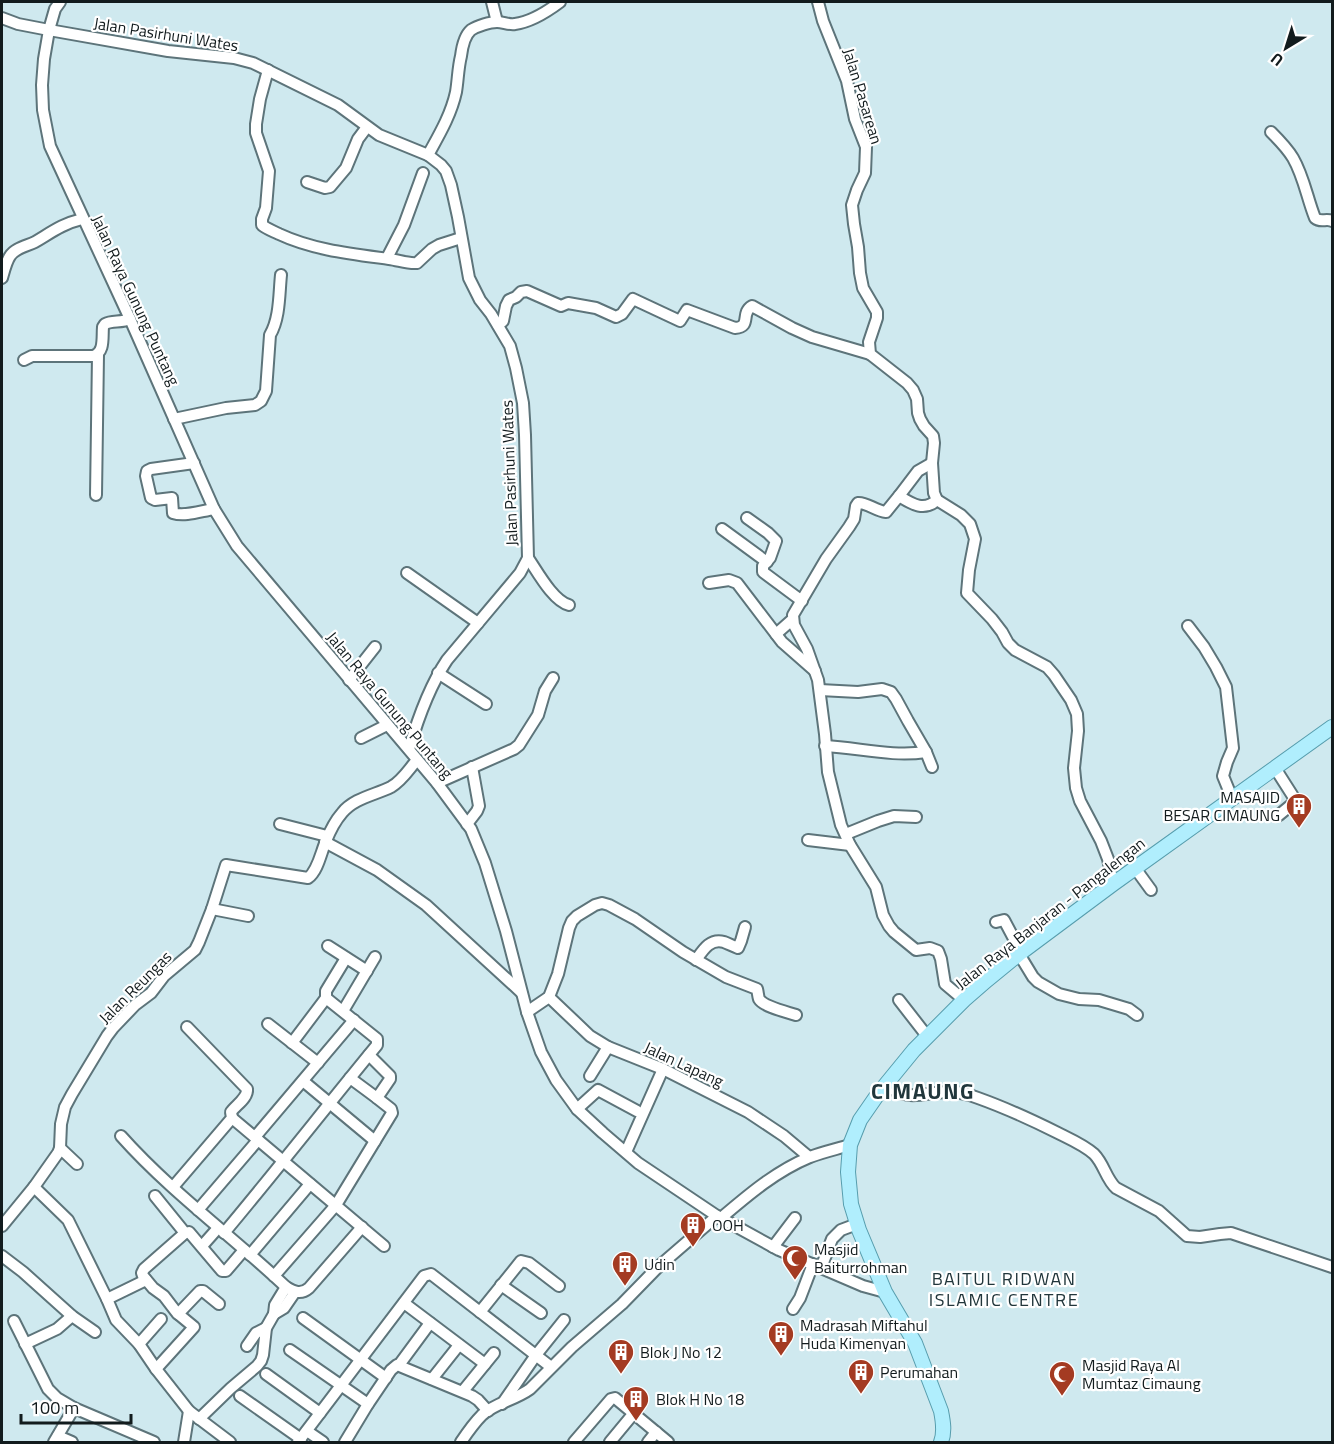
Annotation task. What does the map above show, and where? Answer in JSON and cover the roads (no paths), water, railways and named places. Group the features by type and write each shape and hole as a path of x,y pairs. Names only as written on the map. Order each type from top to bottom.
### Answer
{"main road":[{"name":"Jalan Raya Banjaran - Pangalengan","path":"941,1443 943,1420 941,1411 915,1343 885,1292 857,1224 849,1190 848,1172 850,1145 860,1120 878,1094 921,1042 964,1000 1020,953 1332,727"}],"street":[{"name":"Jalan Raya Gunung Puntang","path":"60,2 55,9 49,30 42,85 45,128 50,146 214,509 237,546 437,783 475,837 506,931 527,1012 541,1052 556,1080 586,1118 666,1183 719,1217 773,1247 862,1286 885,1292"},
{"path":"492,2 497,22"},
{"path":"428,155 452,108 463,45 472,29 497,22 515,24 527,21 560,2"},
{"name":"Jalan Pasarean","path":"818,2 823,21 847,81 855,119 866,147 865,173 852,205 863,288 877,312 869,342 870,354"},
{"name":"Jalan Pasirhuni Wates","path":"2,18 18,24 49,30 158,49 234,58 253,63 338,105 379,135 428,155 446,171 458,217 469,279 510,346 523,403 528,558 520,573 438,673 408,749"},
{"path":"268,70 256,124 256,133 270,171 262,225 285,237 316,247 414,264 432,249 461,238"},
{"path":"307,182 330,187 346,168 358,140 367,127"},
{"path":"1271,132 1293,159 1315,218 1321,221 1332,221"},
{"path":"387,258 404,225 423,172"},
{"path":"2,278 8,258 12,253 68,222 82,219"},
{"path":"174,419 226,408 255,405 261,400 266,391 270,335 274,328 281,275"},
{"path":"498,325 503,321 509,300 526,291 561,306 568,303 596,308 614,317 622,314 633,299 680,321 687,310 735,328 743,325 746,311 752,306 812,337 870,354 907,383 917,399 920,419 933,436 932,463 934,493 937,500 966,519 975,539 966,589 969,596 992,619 1014,650 1047,668 1054,675 1071,700 1077,714 1078,731 1074,768 1076,788 1108,859 1113,884"},
{"path":"96,495 98,355 101,351 103,327 110,322 124,322 130,319"},
{"path":"24,360 32,356 98,355"},
{"path":"194,463 147,471 151,498 155,500 172,498 175,514 214,509"},
{"path":"932,463 918,471 886,512 861,503 856,504 854,519 826,559 793,615 793,619 807,649 820,690 828,772 841,825 876,887 883,915 889,926 916,950 930,948 938,951 945,984 964,1000"},
{"path":"899,496 919,507 928,506 937,500"},
{"path":"747,518 775,539 773,550 763,566 763,572 802,601"},
{"path":"723,529 767,562"},
{"path":"528,558 557,597 564,604 569,605"},
{"path":"407,573 478,622"},
{"path":"709,583 729,580 737,583 782,642 815,672"},
{"path":"776,634 793,619"},
{"path":"1188,626 1204,647 1226,687 1233,748 1223,776 1232,798"},
{"path":"349,680 375,647"},
{"path":"438,673 486,704"},
{"path":"437,783 506,754 519,745 538,715 545,691 554,678"},
{"path":"820,690 858,692 882,689 891,692 926,752 932,767"},
{"path":"361,738 387,724"},
{"path":"825,746 875,752 910,754 926,752"},
{"name":"Jalan Reungas","path":"2,1226 58,1154 61,1124 66,1107 107,1036 135,1005 151,993 164,976 195,950 212,909 226,865 308,878 314,871 335,821 344,810 398,782 417,760"},
{"path":"467,824 479,806 472,767"},
{"path":"1275,768 1296,801 1279,815"},
{"path":"808,840 848,839 878,821 894,816 916,818"},
{"path":"280,824 326,839 377,870 426,904 521,992"},
{"path":"1135,868 1151,890"},
{"path":"527,1012 549,997 558,974 568,928 577,915 595,904 602,903 617,909 726,977 757,989 761,1002 796,1015"},
{"path":"212,909 248,916"},
{"path":"996,922 1004,920 1033,977 1059,994 1078,999 1099,1000 1129,1009 1137,1015"},
{"path":"696,960 705,948 714,942 721,941 738,948 745,927"},
{"path":"328,946 366,970"},
{"path":"343,1011 375,957"},
{"path":"292,1042 326,998 326,991 346,958"},
{"name":"Jalan Lapang","path":"549,997 590,1036 608,1047 663,1069 748,1112 784,1136 809,1157"},
{"path":"202,1246 221,1230 284,1161 377,1045 377,1039 326,998"},
{"path":"899,1000 921,1042"},
{"path":"198,1210 354,1020"},
{"path":"268,1024 318,1064"},
{"path":"187,1028 247,1089 247,1095 231,1112 232,1118 384,1246"},
{"path":"590,1076 608,1047"},
{"path":"369,1055 390,1076 377,1098"},
{"path":"626,1152 663,1069"},
{"path":"274,1276 336,1206 392,1113 391,1109 350,1078"},
{"path":"303,1081 375,1141"},
{"path":"886,1084 900,1094 908,1096 952,1092 968,1095 1016,1113 1072,1140 1093,1153 1103,1166 1112,1185 1159,1211 1187,1236 1231,1233 1332,1267"},
{"path":"577,1108 598,1090 637,1111"},
{"path":"173,1187 232,1118"},
{"path":"121,1136 182,1196 290,1290 306,1291 362,1227"},
{"path":"461,1443 482,1415 524,1393 622,1304 658,1267 719,1217 776,1175 809,1157 850,1145"},
{"path":"60,1148 77,1164"},
{"path":"142,1282 143,1270 189,1232 222,1271 226,1271 247,1253 310,1184"},
{"path":"34,1187 68,1220 116,1320 139,1344 189,1411 230,1442"},
{"path":"155,1196 185,1233"},
{"path":"172,1207 182,1196"},
{"path":"773,1247 795,1218"},
{"path":"792,1310 832,1239 841,1230 857,1224"},
{"path":"2,1256 72,1316 95,1332"},
{"path":"480,1312 519,1262 529,1263 559,1286"},
{"path":"302,1438 424,1276 431,1274 550,1367"},
{"path":"107,1299 142,1282"},
{"path":"142,1282 168,1300 178,1314 194,1327 156,1369"},
{"path":"501,1285 541,1313"},
{"path":"199,1419 257,1366 263,1355 266,1328 274,1314 284,1308 290,1290"},
{"path":"178,1314 200,1291 219,1304"},
{"path":"404,1303 485,1364"},
{"path":"25,1344 57,1329 72,1316"},
{"path":"303,1318 386,1378"},
{"path":"139,1344 160,1319"},
{"path":"502,1404 564,1320"},
{"path":"14,1321 52,1394 74,1408 154,1443"},
{"path":"345,1443 395,1365 399,1365 430,1323"},
{"path":"248,1346 256,1333 266,1328"},
{"path":"432,1379 459,1345"},
{"path":"290,1350 368,1404"},
{"path":"463,1391 494,1353"},
{"path":"399,1365 463,1391 478,1400 488,1411"},
{"path":"267,1374 320,1413"},
{"path":"240,1396 302,1438 323,1443"},
{"path":"574,1443 611,1399 615,1398 668,1443"},
{"path":"72,1443 56,1439 74,1408"},
{"path":"184,1443 189,1411"},
{"path":"610,1443 634,1413"},
{"path":"648,1443 656,1432"}],"place":[{"name":"MASAJID BESAR CIMAUNG","path":"1299,829"},
{"name":"OOH","path":"693,1248"},
{"name":"Masjid Baiturrohman","path":"795,1281"},
{"name":"Udin","path":"625,1287"},
{"name":"Madrasah Miftahul Huda Kimenyan","path":"781,1357"},
{"name":"Blok J No 12","path":"621,1375"},
{"name":"Perumahan","path":"861,1395"},
{"name":"Masjid Raya Al Mumtaz Cimaung","path":"1062,1397"},
{"name":"Blok H No 18","path":"636,1422"}],"district":[{"name":"CIMAUNG","path":"923,1091"},
{"name":"BAITUL RIDWAN ISLAMIC CENTRE","path":"1004,1288"}]}
